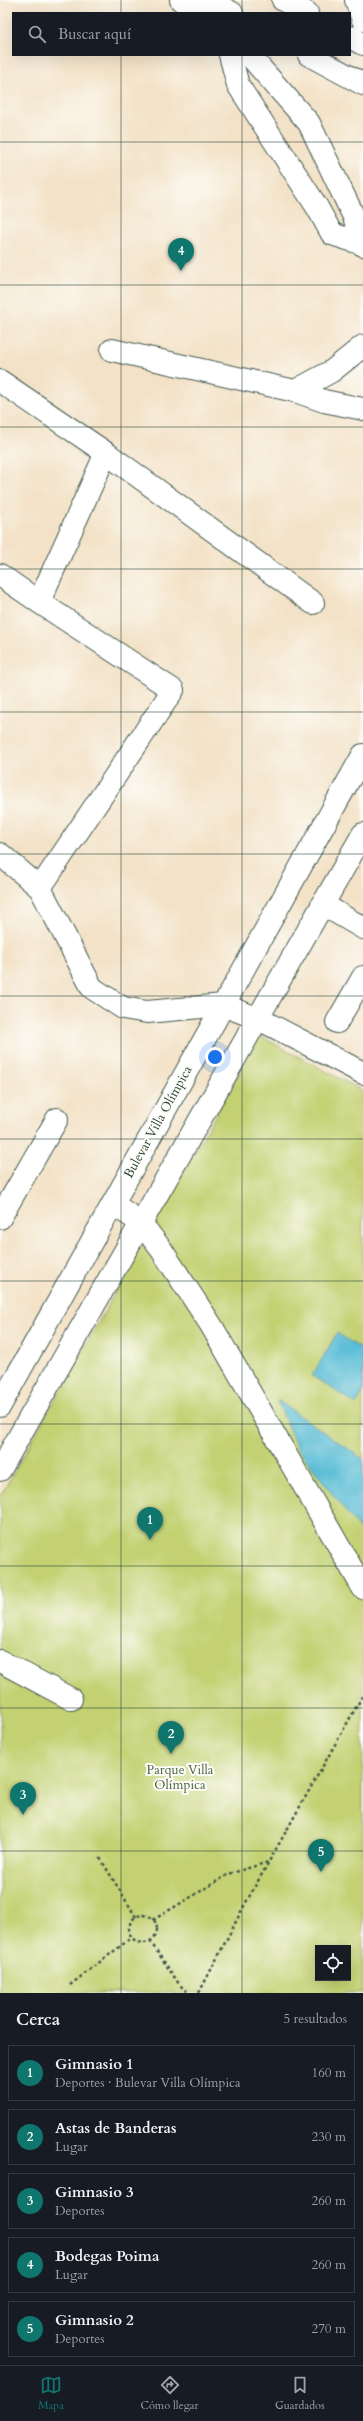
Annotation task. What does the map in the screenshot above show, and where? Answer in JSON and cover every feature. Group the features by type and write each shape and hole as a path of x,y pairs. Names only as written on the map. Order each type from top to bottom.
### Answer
{"main road":[{"path":"181,0 196,12"},
{"path":"208,0 230,12"},
{"path":"283,0 304,12"},
{"path":"356,0 363,20"},
{"path":"351,38 363,44"},
{"path":"230,56 238,85 317,207 332,234 363,245"},
{"path":"250,56 309,123 354,217 363,245"},
{"path":"311,56 363,84"},
{"path":"295,391 332,371 363,346"},
{"path":"112,350 295,391 324,401 363,409"},
{"path":"0,381 106,453 313,603"},
{"path":"39,602 106,453"},
{"path":"0,575 173,690 40,888"},
{"name":"Bulevar Villa Olímpica","path":"0,1406 363,755"},
{"path":"0,1470 140,1222 259,1019 322,904 363,834"},
{"path":"0,854 40,888 92,988 103,996 123,1008 147,1012 223,1005 259,1019 363,1073"},
{"path":"322,904 363,928"},
{"path":"337,1022 363,977"},
{"path":"0,1218 57,1119"},
{"path":"113,1204 140,1222 161,1249 210,1325 363,1588"},
{"path":"0,1661 71,1699"}],"path":[{"path":"199,1993 269,1862 363,1695"},
{"path":"100,1858 136,1917"},
{"path":"153,1920 229,1874 269,1862"},
{"path":"136,1917 145,1916 153,1920"},
{"path":"136,1917 129,1929 131,1938 142,1944 150,1941 156,1934 153,1920"},
{"path":"70,1985 131,1938"},
{"path":"150,1941 179,1984 188,1993"}],"green space":[{"name":"Parque Villa Olímpica","path":"260,1036 363,1091 363,1993 0,1993 0,1497"}],"water":[{"path":"337,1333 363,1350 363,1391 356,1404 312,1376"},
{"path":"277,1400 363,1459 363,1534 296,1446"}],"place":[{"name":"Bodegas Poima","path":"181,271"},
{"name":"Gimnasio 1","path":"150,1540"},
{"name":"Astas de Banderas","path":"171,1754"},
{"name":"Gimnasio 3","path":"23,1815"},
{"name":"Gimnasio 2","path":"321,1872"}]}
